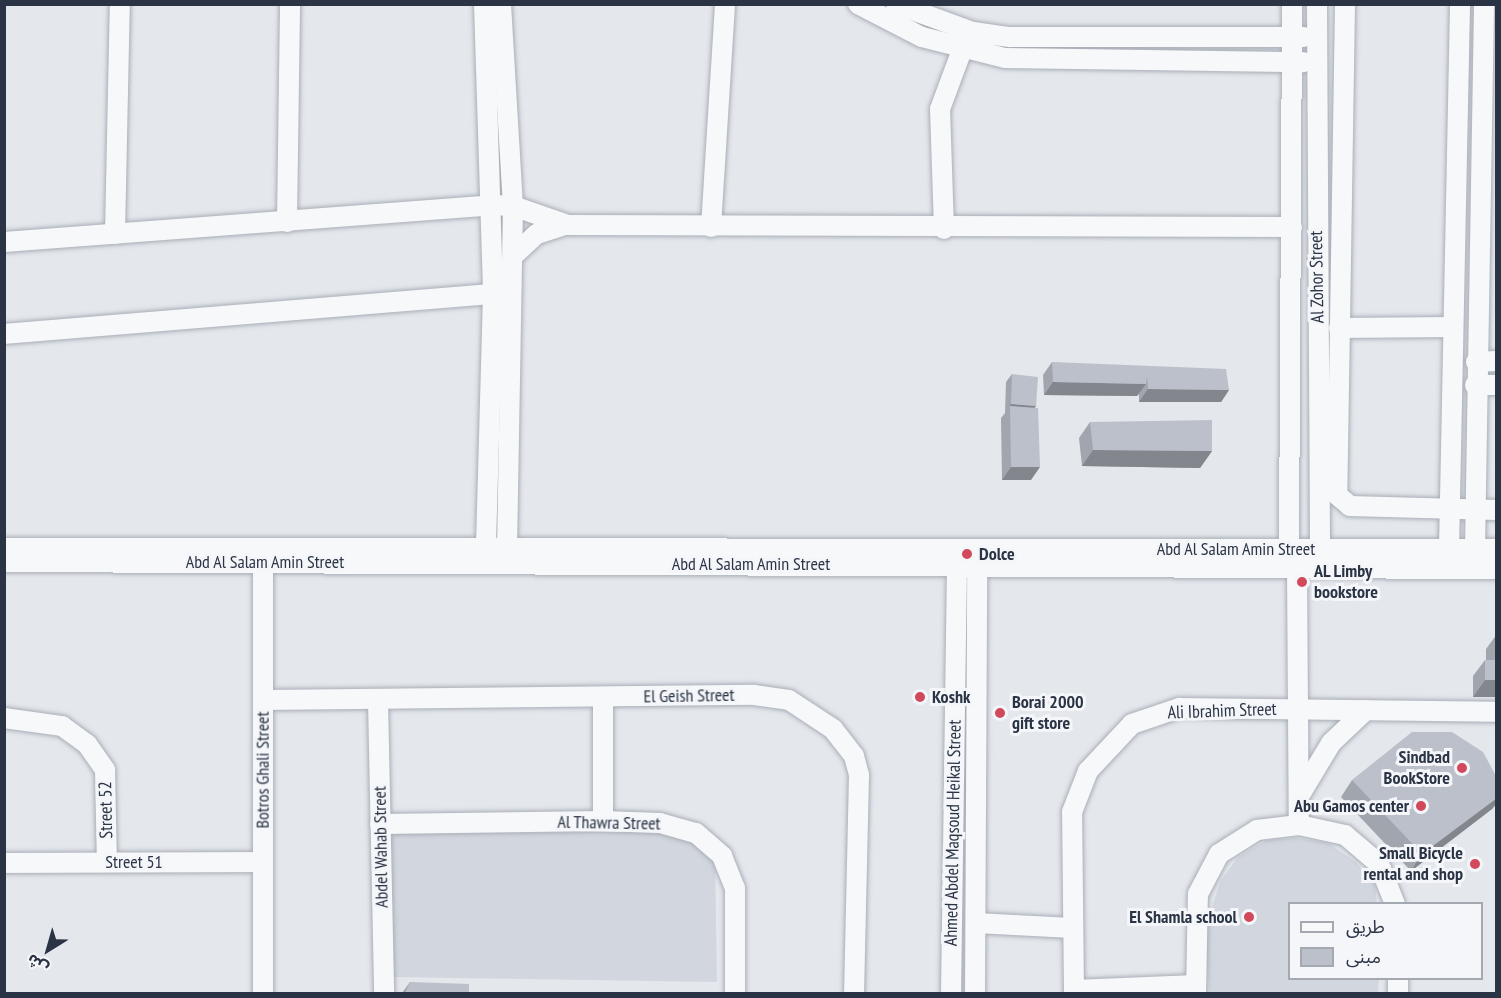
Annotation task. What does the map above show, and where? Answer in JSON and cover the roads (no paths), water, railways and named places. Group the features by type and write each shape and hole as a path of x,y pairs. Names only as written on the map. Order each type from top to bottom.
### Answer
{"street":[{"path":"115,234 120,4"},
{"path":"287,222 290,4"},
{"path":"484,4 493,205 493,294 486,548"},
{"path":"501,4 513,206 507,548"},
{"path":"711,227 725,4"},
{"path":"858,4 962,50 1078,62 1315,62"},
{"path":"896,4 973,32 1010,38 1316,37"},
{"name":"Al Zohor Street","path":"1289,549 1292,4"},
{"name":"Al Zohor Street","path":"1317,4 1315,62 1320,549"},
{"path":"1345,4 1337,495 1350,506 1497,510"},
{"path":"1449,549 1460,4"},
{"path":"1475,549 1473,509 1480,136 1490,74 1484,4"},
{"path":"944,229 940,109 962,50"},
{"path":"1458,73 1490,74"},
{"path":"1456,137 1480,136"},
{"path":"4,242 493,205 513,206 567,225"},
{"path":"513,256 537,234 567,225 944,229 1292,226"},
{"path":"1453,271 1477,271"},
{"path":"4,334 493,294"},
{"path":"1339,328 1452,327"},
{"path":"1476,362 1497,361"},
{"path":"1475,385 1497,385"},
{"name":"Abd Al Salam Amin Street","path":"4,548 263,555 957,556 1289,549 1497,549"},
{"name":"Abd Al Salam Amin Street","path":"4,562 486,548 957,556"},
{"name":"Botros Ghali Street","path":"263,555 263,993"},
{"name":"Ahmed Abdel Maqsoud Heikal Street","path":"951,993 957,556"},
{"name":"Abd Al Salam Amin Street","path":"977,556 1297,568 1497,569"},
{"name":"Ahmed Abdel Maqsoud Heikal Street","path":"975,993 977,556"},
{"path":"1297,568 1299,825"},
{"name":"El Geish Street","path":"263,700 769,696 804,708 832,729 854,756 859,775 854,993"},
{"path":"603,697 603,821"},
{"name":"Abdel Wahab Street","path":"378,699 384,993"},
{"name":"Ali Ibrahim Street","path":"1074,992 1072,812 1088,771 1117,735 1148,716 1179,708 1497,712"},
{"path":"1299,798 1321,756 1366,710"},
{"name":"Street 52","path":"4,718 62,726 87,744 105,770 107,862"},
{"name":"Al Thawra Street","path":"380,824 603,821 680,826 722,856 735,888 735,993"},
{"path":"1074,992 1196,989 1195,927 1206,873 1237,840 1257,830 1299,825 1324,827 1364,848 1390,884 1395,902"},
{"name":"Street 51","path":"4,863 263,862"},
{"path":"976,923 1072,928"}],"place":[{"name":"Dolce","path":"967,554"},
{"name":"AL Limby bookstore","path":"1302,582"},
{"name":"Koshk","path":"920,697"},
{"name":"Borai 2000 gift store","path":"1000,713"},
{"name":"Sindbad BookStore","path":"1462,768"},
{"name":"Abu Gamos center","path":"1421,806"},
{"name":"Small Bicycle rental and shop","path":"1475,864"},
{"name":"El Shamla school","path":"1249,917"}]}
